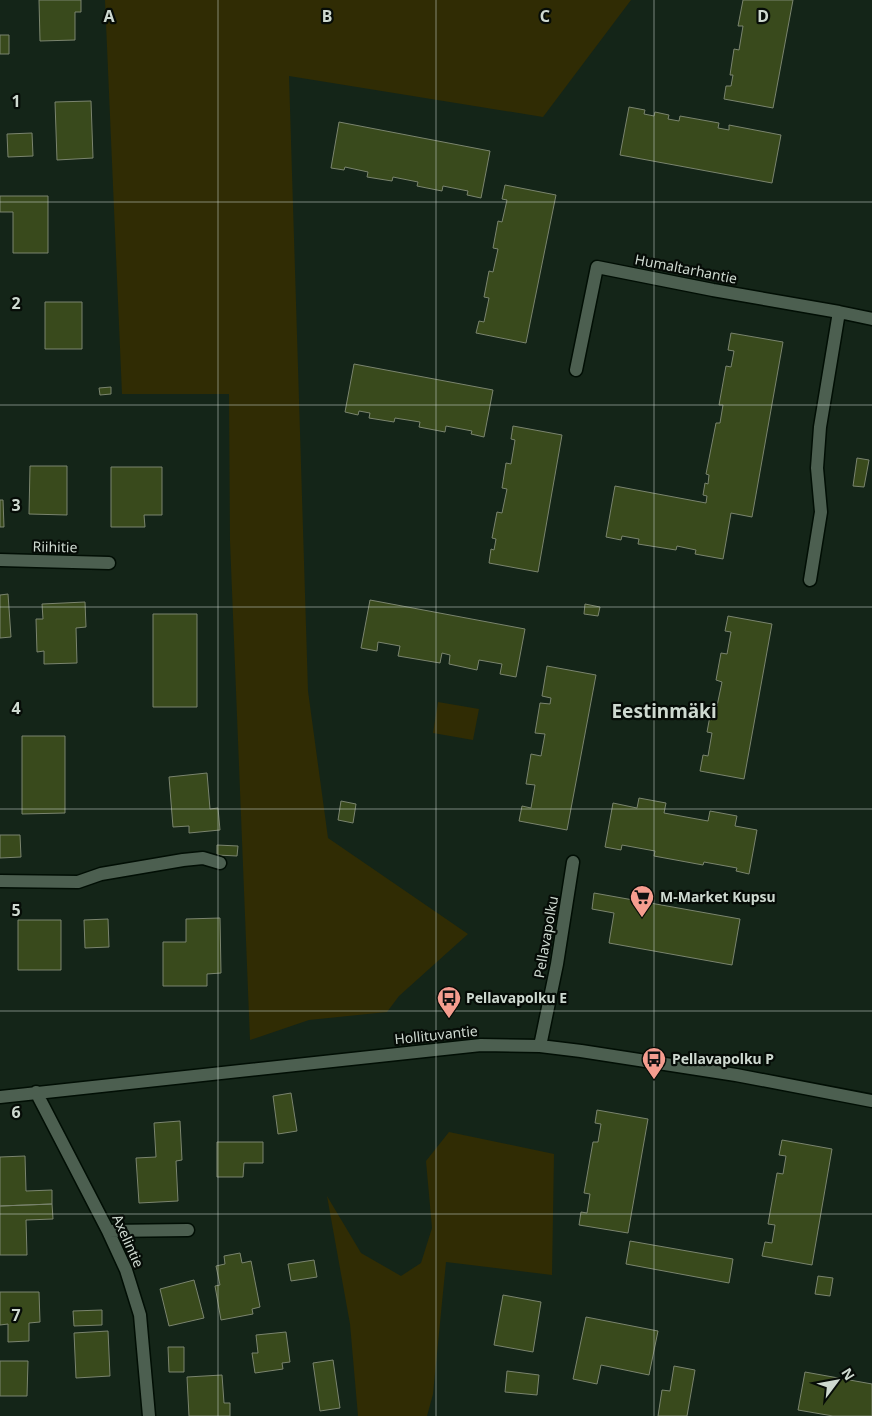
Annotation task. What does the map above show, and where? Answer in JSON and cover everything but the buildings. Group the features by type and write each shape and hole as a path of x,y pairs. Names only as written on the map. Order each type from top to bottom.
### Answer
{"street":[{"name":"Humaltarhantie","path":"576,370 597,267 872,319"},
{"path":"810,580 821,512 817,468 820,427 839,312"},
{"name":"Riihitie","path":"0,560 109,563"},
{"path":"0,882 78,882 101,874 183,860 203,858 220,863"},
{"name":"Pellavapolku","path":"540,1046 558,964 573,862"},
{"name":"Hollituvantie","path":"0,1097 481,1045 540,1046 707,1070 872,1102"},
{"name":"Axelintie","path":"36,1092 108,1231 126,1270 140,1315 149,1416"},
{"path":"108,1231 188,1230"}],"shaded area":[{"path":"105,0 631,0 543,117 289,76 308,691 328,838 468,934 399,996 387,1012 309,1020 250,1040 230,541 229,394 122,394"},
{"path":"438,702 479,709 473,740 433,733"},
{"path":"449,1132 554,1154 552,1275 446,1262 433,1394 427,1416 358,1416 350,1324 327,1196 361,1253 401,1276 421,1263 432,1228 426,1161"}],"place":[{"name":"M-Market Kupsu","path":"642,918"},
{"name":"Pellavapolku E","path":"449,1019"},
{"name":"Pellavapolku P","path":"654,1080"}],"district":[{"name":"Eestinmäki","path":"664,711"}]}
